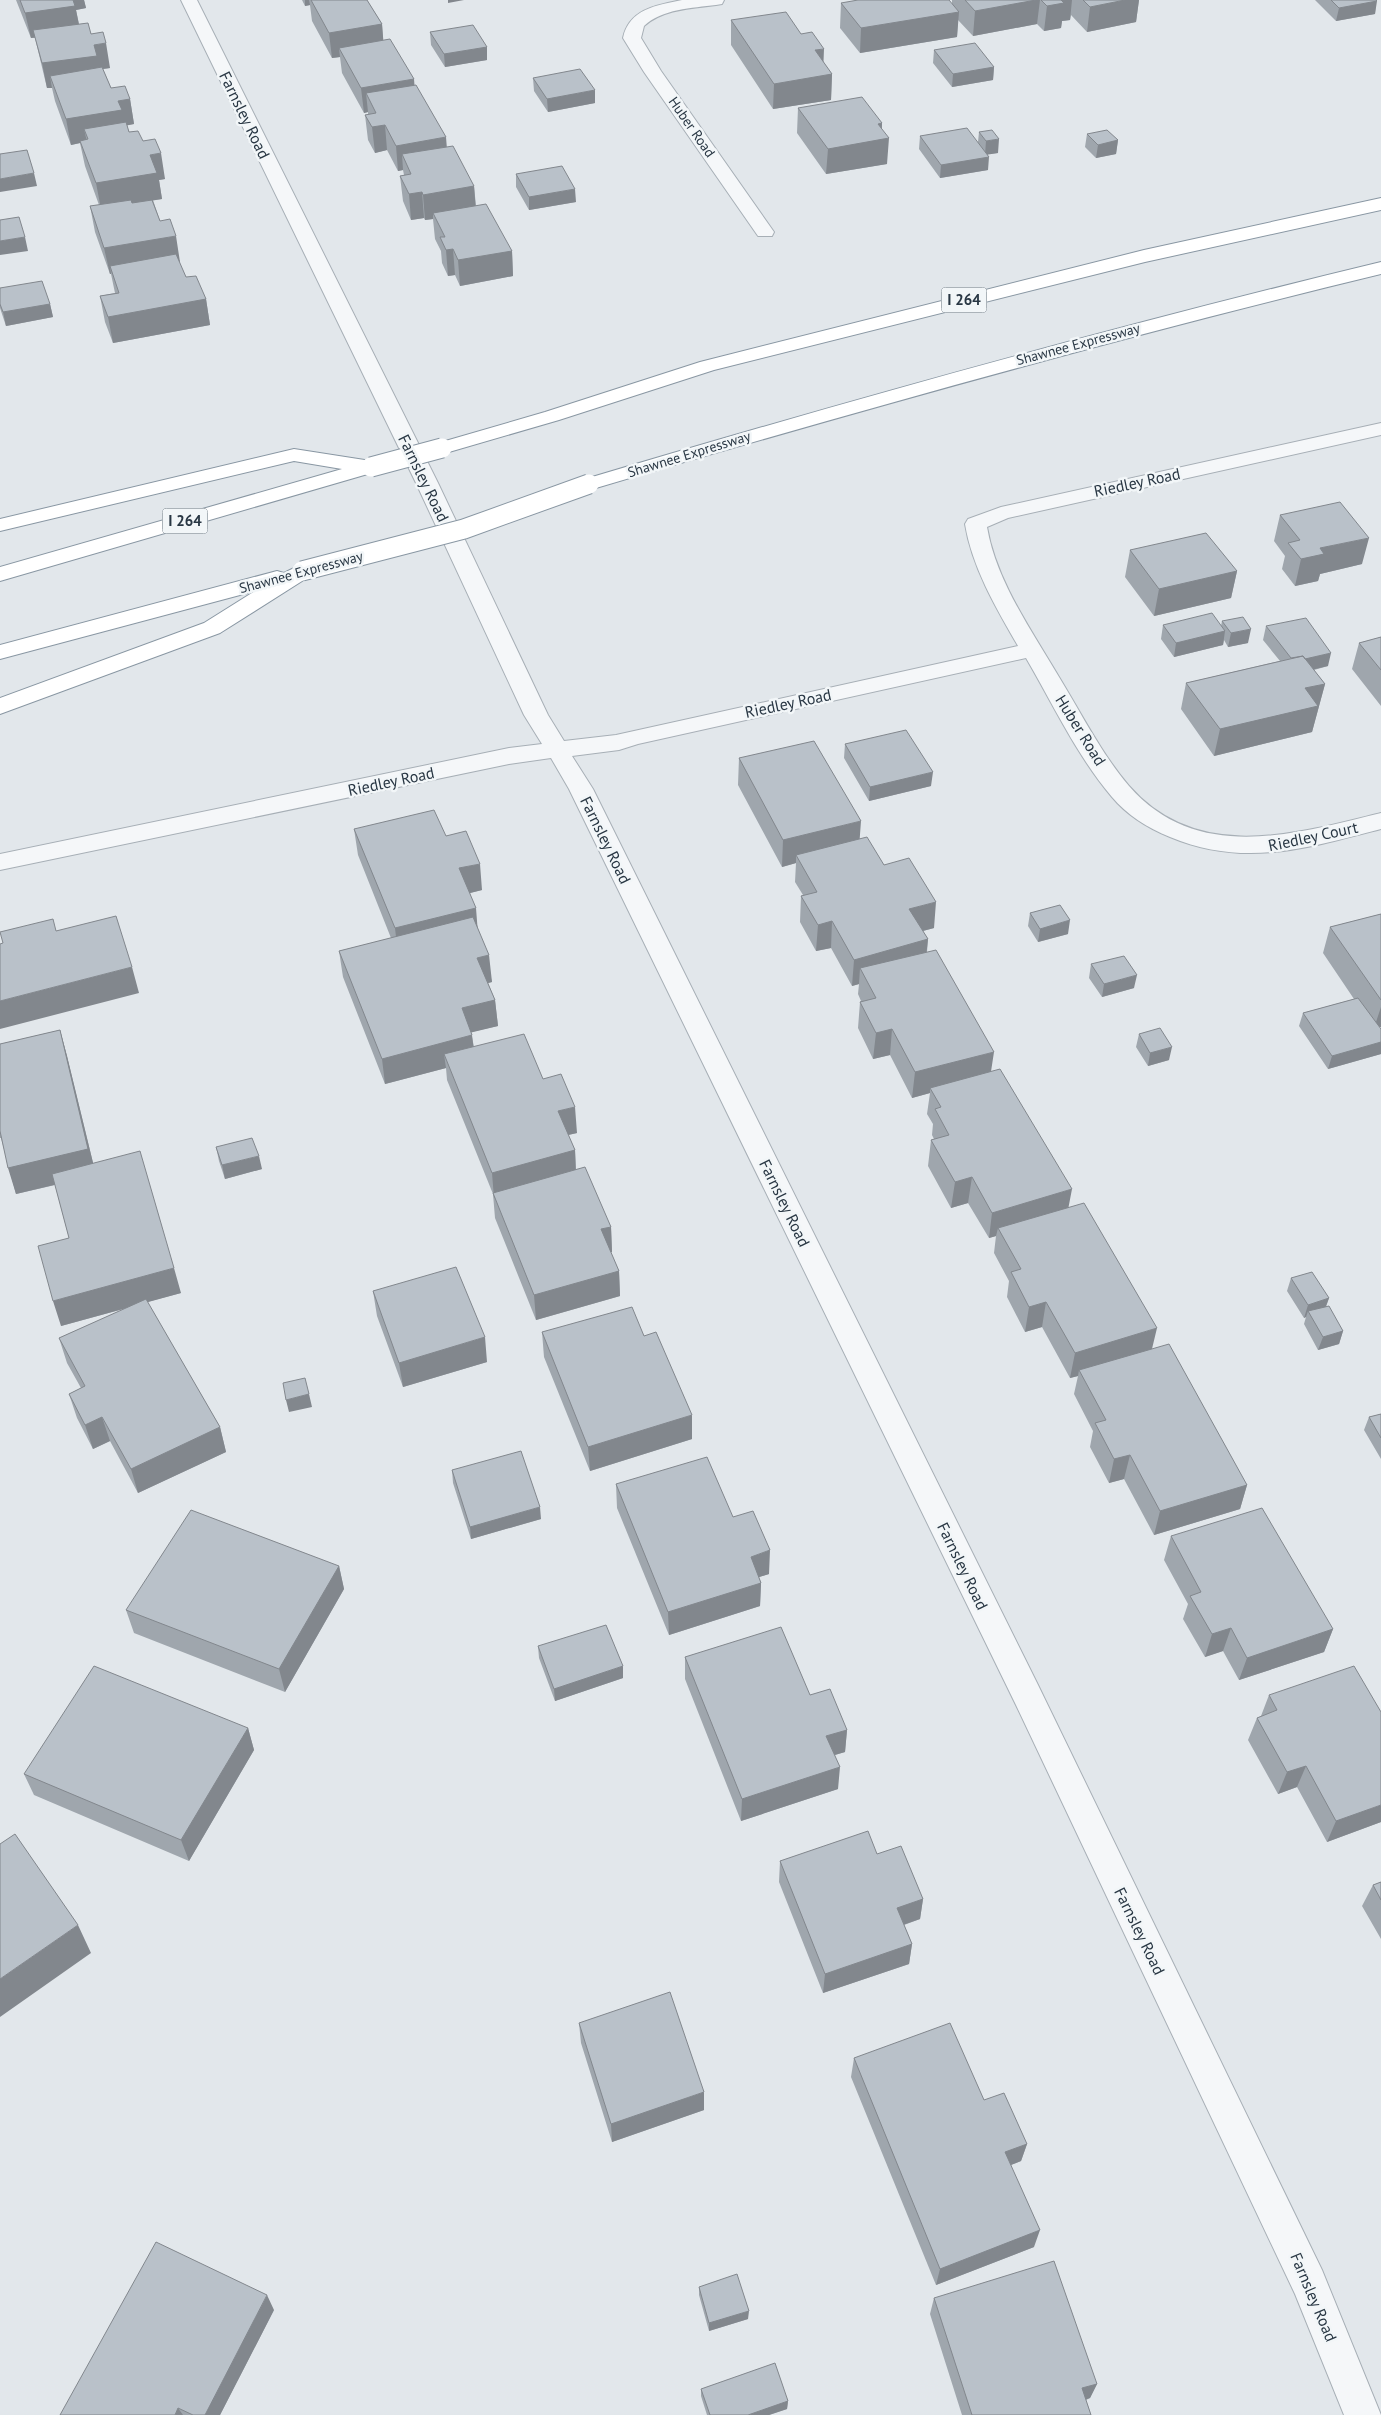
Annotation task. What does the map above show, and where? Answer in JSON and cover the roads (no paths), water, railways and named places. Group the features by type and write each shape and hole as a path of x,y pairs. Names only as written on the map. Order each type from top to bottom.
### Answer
{"highway":[{"name":"I 264","path":"0,574 552,416 725,361 1144,256 1381,204"},
{"name":"Shawnee Expressway","path":"0,652 464,529 588,484 777,428 1052,351 1381,268"},
{"path":"0,525 294,455 371,468"},
{"path":"0,706 212,628 302,571"}],"street":[{"name":"Farnsley Road","path":"188,0 428,483 536,715 586,798 1031,1704 1309,2283 1363,2415"},
{"name":"Huber Road","path":"716,0 658,11 640,20 635,25 632,38 653,72 765,232"},
{"name":"Riedley Road","path":"0,862 509,756 619,742 1031,650 984,557 976,533 976,524 1001,513 1381,429"},
{"name":"Huber Road","path":"1031,650 1116,786 1136,806"},
{"name":"Riedley Court","path":"1136,806 1147,816 1188,838 1231,847 1248,848 1288,844 1381,821"}]}
